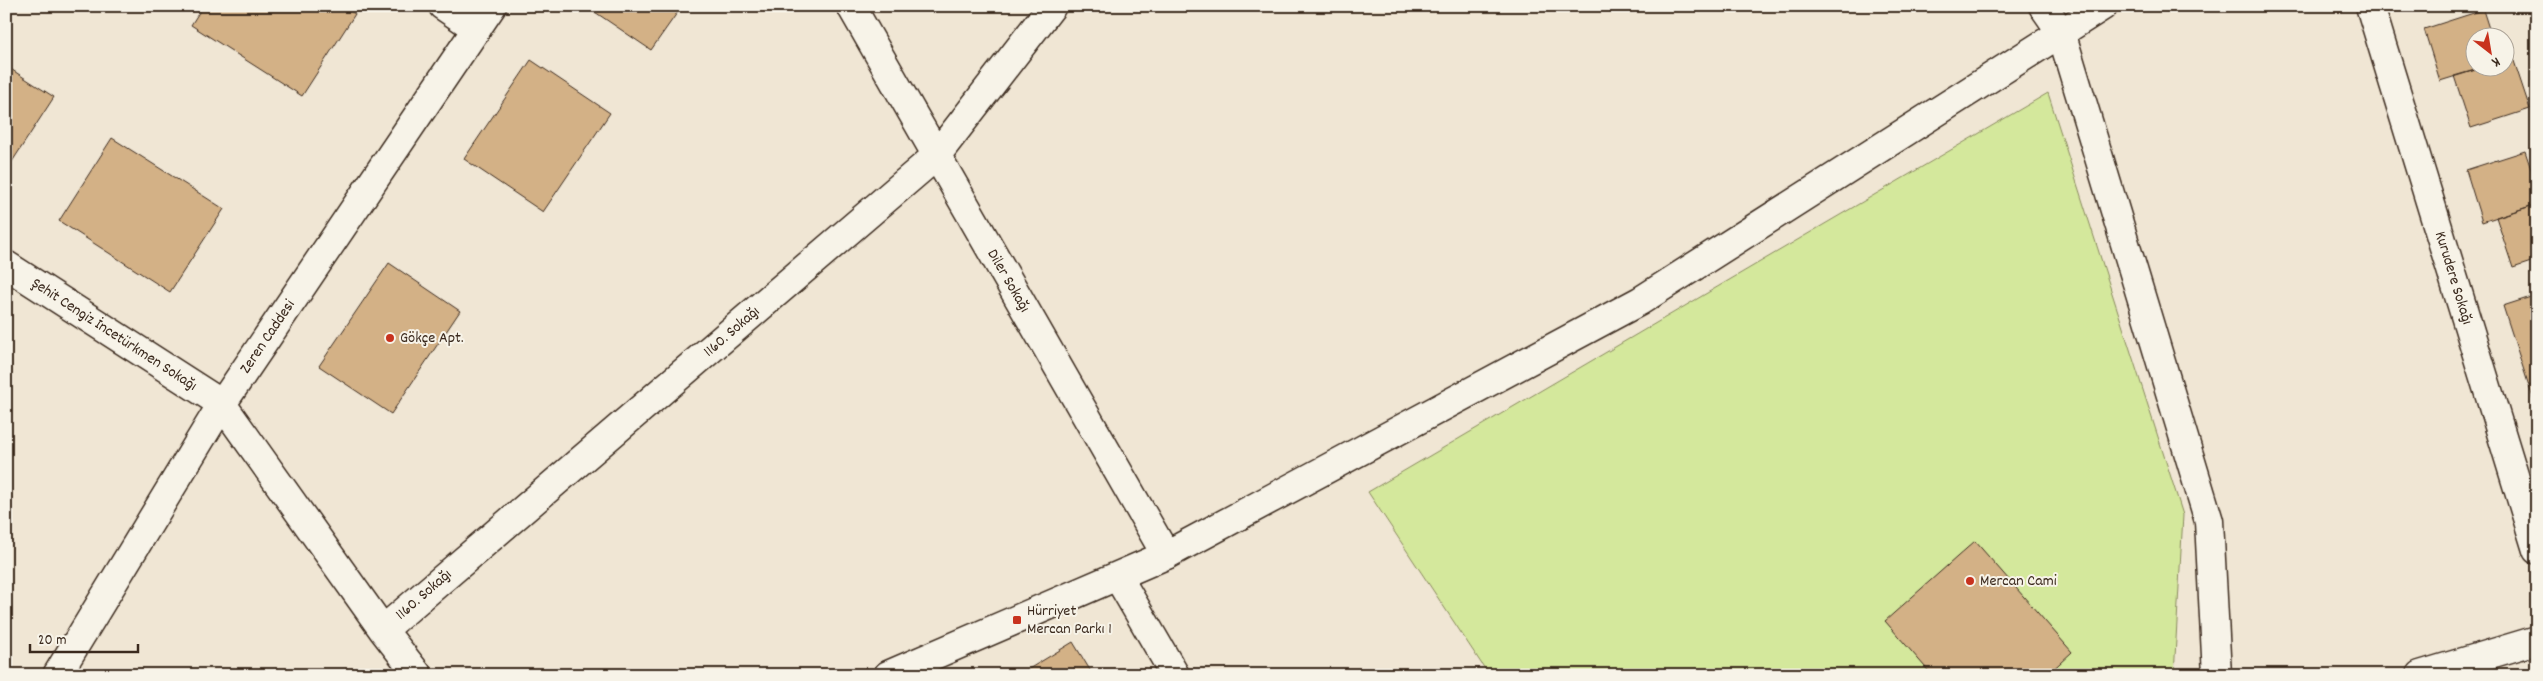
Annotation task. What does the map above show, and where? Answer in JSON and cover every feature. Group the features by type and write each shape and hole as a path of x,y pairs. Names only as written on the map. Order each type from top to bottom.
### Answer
{"street":[{"path":"443,6 476,29"},
{"name":"Zeren Caddesi","path":"57,675 222,404 492,6"},
{"name":"Diler Sokağı","path":"851,6 1166,556"},
{"name":"1160. Sokağı","path":"383,630 936,156 1052,6"},
{"path":"2043,6 2061,32 2209,521 2217,675"},
{"path":"888,675 1166,556 1640,301 2103,6"},
{"name":"Kurudere Sokağı","path":"2370,6 2537,550"},
{"name":"Şehit Cengiz İncetürkmen Sokağı","path":"6,265 222,404"},
{"path":"222,404 383,630 418,675"},
{"path":"1118,577 1175,675"},
{"path":"2420,675 2537,640"}],"green space":[{"path":"2048,93 2183,515 2174,675 1489,675 1368,492"}],"building":[{"path":"203,6 343,6 355,14 302,96 191,25"},
{"path":"586,6 682,6 651,50"},
{"path":"2483,10 2489,28 2466,28 2466,73 2440,81 2424,29"},
{"path":"531,60 610,113 543,212 464,159"},
{"path":"6,66 54,97 6,171"},
{"path":"2516,67 2530,109 2471,128 2454,76 2466,73 2466,78 2516,78"},
{"path":"112,138 224,209 170,292 59,221"},
{"path":"2525,151 2537,187 2537,204 2482,222 2466,170"},
{"path":"2537,204 2537,260 2513,268 2496,217"},
{"name":"Gökçe Apt.","path":"389,263 460,311 391,414 319,366"},
{"path":"2537,295 2537,383 2529,386 2503,306"},
{"path":"2537,383 2537,410 2529,386"},
{"name":"Mercan Cami","path":"1975,541 2072,652 2047,675 1932,675 1885,621"},
{"path":"1073,642 1093,675 1019,675"}],"place":[{"name":"Gökçe Apt.","path":"390,338"},
{"name":"Mercan Cami","path":"1970,581"},
{"name":"Hürriyet Mercan Parkı 1","path":"1017,620"}]}
